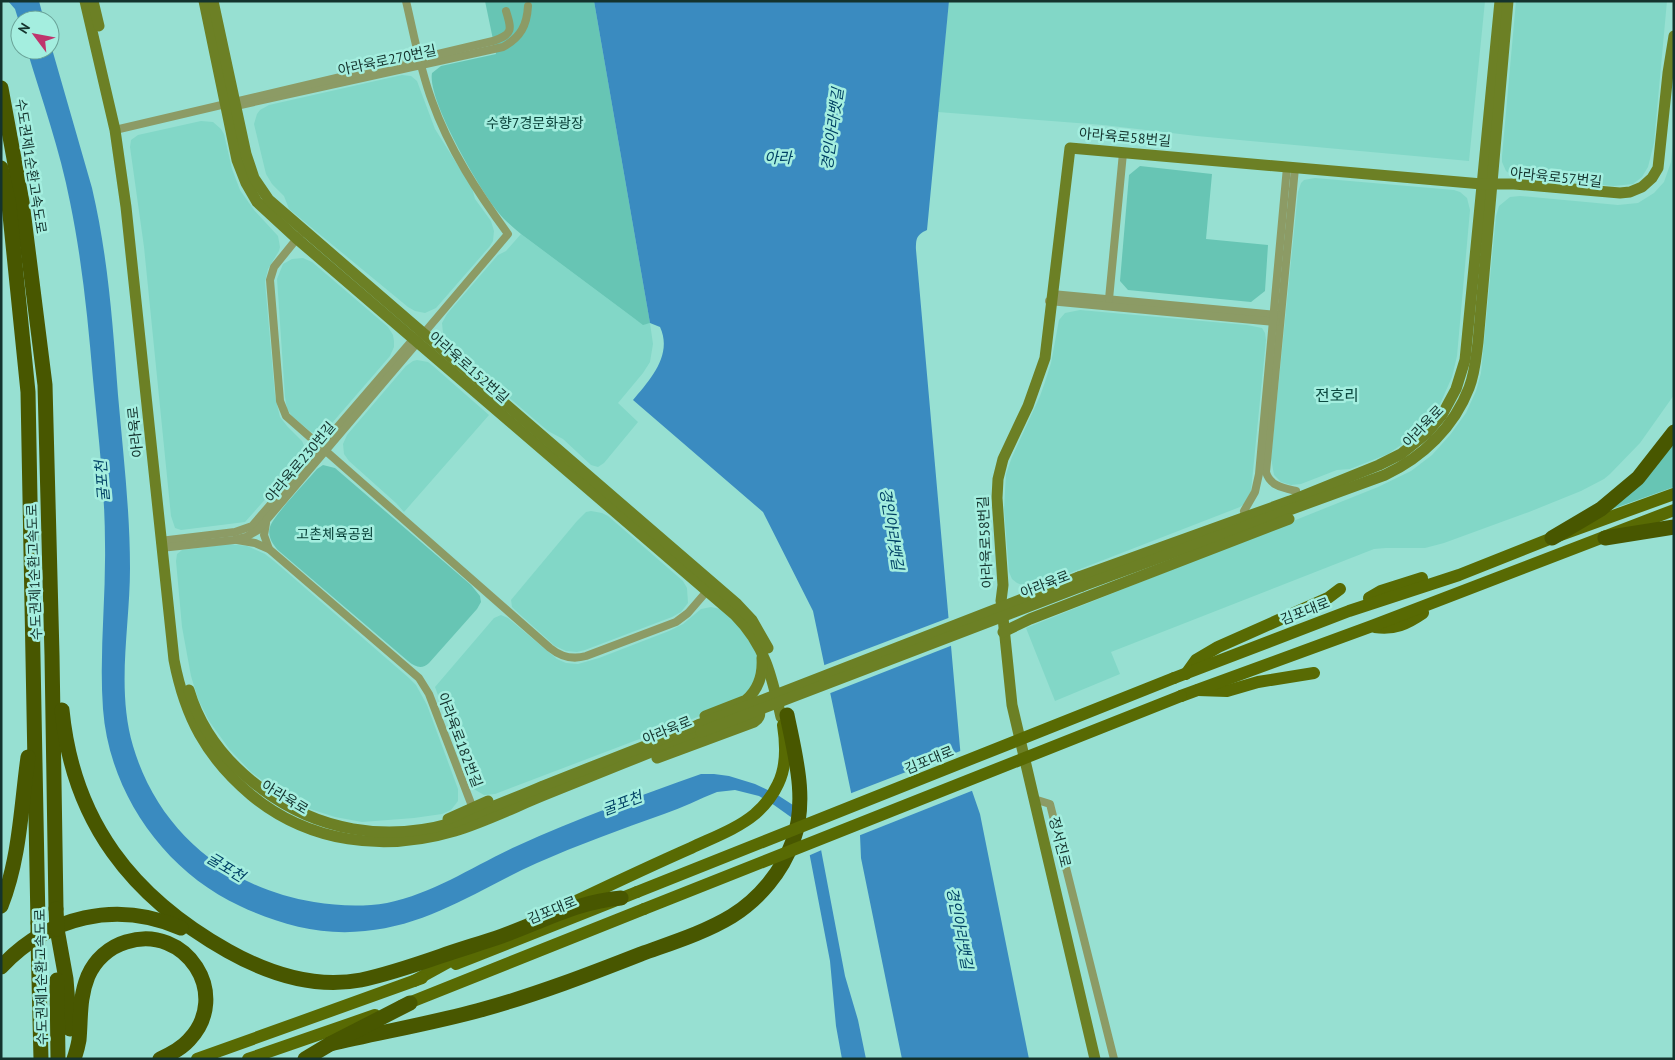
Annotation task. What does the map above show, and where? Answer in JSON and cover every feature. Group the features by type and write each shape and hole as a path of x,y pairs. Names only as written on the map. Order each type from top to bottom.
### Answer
{"highway":[{"name":"수도권제1순환고속도로","path":"1,88 15,204 45,385 56,909 67,1048"},
{"name":"수도권제1순환고속도로","path":"1,168 15,204 28,392 41,1057"},
{"path":"1552,538 1601,509 1638,478 1674,432"},
{"path":"1605,538 1674,527"},
{"path":"52,655 60,695 64,730 74,775 95,824 115,855 146,892 175,917 210,941"},
{"path":"1,906 12,874 19,840 34,703"},
{"path":"330,1044 483,1009 572,982 720,922 742,909 767,886 787,855 797,826 800,798 797,770 784,716"},
{"path":"1,967 27,943 51,929 92,917 114,914 155,918 210,941 267,971 304,980 328,983 360,980 394,972 501,936 596,901 620,898"},
{"path":"74,1059 67,1048 79,1021 82,994 88,975 105,952 118,944 144,938 170,944 191,958 198,968 205,992 202,1018 190,1040 178,1050 160,1059"},
{"path":"305,1059 410,1003"}],"main road":[{"name":"김포대로","path":"197,1059 414,981 1180,676 1349,611 1459,575 1552,538 1674,494"},
{"path":"248,1059 410,1003 1195,690 1372,626 1674,510"},
{"path":"1180,676 1196,660 1218,647 1328,598 1340,588"},
{"path":"1195,690 1227,691 1258,682 1314,673"},
{"path":"414,981 457,956 748,820 768,800 782,775 785,757 784,716"}],"street":[{"name":"아라육로","path":"85,1 118,129"},
{"name":"아라육로","path":"93,1 118,129 164,544 170,631 182,696 199,734 212,754 227,772 257,799 274,811 304,826 332,835 359,840 397,842 441,830 458,830 700,728 1290,501 1392,459 1409,448 1435,424 1454,395 1462,376 1508,1"},
{"name":"아라육로152번길","path":"204,1 232,104"},
{"name":"아라육로152번길","path":"213,1 232,104 238,160 251,193 263,209 300,235 740,620 760,648 784,716"},
{"path":"406,1 420,62"},
{"name":"아라육로","path":"1081,581 1337,494 1385,475 1415,458 1440,436 1460,407 1472,378 1478,342 1486,184 1500,1"},
{"path":"502,43 511,28 517,23 525,26 528,6"},
{"path":"506,11 511,28"},
{"name":"아라육로270번길","path":"118,129 514,40 525,26"},
{"name":"아라육로57번길","path":"1486,184 1513,190 1614,198 1635,196 1647,190 1661,174 1665,158 1673,74 1672,54 1674,36"},
{"name":"아라육로230번길","path":"164,544 234,540 252,534 266,522 323,450 508,234 476,188 452,146 434,106 420,62"},
{"name":"아라육로58번길","path":"1003,632 994,527 994,479 999,458 1039,367 1051,298 1070,148 1486,184"},
{"path":"1108,299 1123,152"},
{"path":"1244,511 1253,498 1257,485 1291,167"},
{"path":"300,235 274,267 270,280 280,401 286,416 323,450 550,648 564,657 580,658 676,622 688,613 707,591"},
{"path":"1051,298 1276,319"},
{"path":"1051,298 1108,299 1276,319"},
{"path":"1276,319 1266,472 1270,480 1276,485 1296,491"},
{"name":"아라육로152번길","path":"418,338 748,615 760,632 778,674 784,716"},
{"name":"아라육로230번길","path":"164,544 247,529 257,521 323,450"},
{"path":"1001,601 1143,546 1296,491 1334,482"},
{"path":"1003,632 1030,619 1297,516 1337,494"},
{"path":"266,522 264,535 270,549"},
{"path":"234,540 255,543 270,549"},
{"name":"아라육로182번길","path":"270,549 409,668 423,683 429,694 472,806"},
{"path":"1020,595 1023,612 1030,619"},
{"name":"정서진로","path":"1003,632 1012,705 1095,1059"},
{"path":"740,702 747,700 755,703 760,711 758,719 626,769 490,825 457,835 441,830 452,816 472,806 648,740 740,702 746,700 751,696 759,683 762,670 760,648"},
{"path":"1034,799 1050,804 1114,1059"}],"shaded area":[{"path":"949,1 1485,1 1469,161 1197,136 1103,125 938,112"},
{"path":"1516,1 1667,1 1654,143 1648,167 1642,177 1633,184 1614,186 1521,177 1506,171 1502,162 1502,156"},
{"path":"402,75 411,76 417,81 435,129 472,188 475,199 491,221 494,231 493,241 490,246 436,308 425,313 408,307 289,209 284,196 272,184 266,174 254,124 260,110 269,105"},
{"path":"201,121 213,122 221,129 240,190 254,210 278,236 279,251 268,269 265,282 275,396 280,417 302,441 306,450 302,458 245,522 181,530 175,528 171,516 144,247 130,147 131,140 138,135"},
{"path":"1674,130 1674,395 1640,443 1610,474 1581,491 1444,543 1425,548 1374,549 1111,652 1120,674 1055,701 1026,628 1378,487 1411,471 1432,455 1466,413 1476,391 1481,373 1496,216 1499,206 1510,197 1520,196 1618,205 1638,203 1654,193 1664,182 1671,162"},
{"path":"1315,178 1454,190 1467,198 1470,210 1457,356 1452,377 1440,404 1414,436 1388,454 1350,469 1337,470 1301,484 1291,485 1281,482 1274,475 1271,458 1298,192 1304,180"},
{"path":"521,234 635,319 643,324 650,323 653,344 650,362 618,403 638,422 604,463 598,467 591,465 563,439 548,431 506,395 443,333 442,323 447,314 498,255 506,251"},
{"path":"303,258 312,262 388,327 394,341 394,347 390,356 326,430 319,434 311,432 292,416 287,409 285,397 277,279 283,264 292,259"},
{"path":"1080,310 1247,325 1262,328 1266,340 1251,491 1244,504 1240,507 1039,585 1027,587 1012,579 1009,572 1004,509 1006,474 1045,382 1051,363 1059,320 1065,313"},
{"path":"417,360 428,362 489,415 404,512 349,461 344,454 343,444 347,435 406,366"},
{"path":"591,511 608,516 683,581 687,588 688,603 681,612 672,617 585,650 577,652 566,651 555,646 515,610 512,607 511,600 577,521 586,512"},
{"path":"228,544 247,546 265,554 416,685 427,705 458,789 458,801 451,810 442,814 414,818 362,822 335,817 307,808 282,795 251,772 230,750 209,721 198,699 191,676 182,627 176,561 177,554 182,550"},
{"path":"711,607 720,609 738,625 757,653 759,671 748,694 721,708 495,794 484,795 472,788 435,687 494,618 501,615 508,618 557,659 566,663 578,664 599,658 669,631 683,624 701,609"}],"green space":[{"name":"수향7경문화광장","path":"485,1 594,1 650,323 643,325 509,224 479,185 456,144 438,103 433,86 432,73 441,66 496,54"},
{"path":"1140,166 1212,174 1206,239 1268,245 1265,291 1251,302 1128,290 1120,281 1129,175"},
{"path":"1674,442 1674,487 1601,513"},
{"name":"고촌체육공원","path":"323,465 335,468 471,585 480,596 481,602 477,609 426,665 418,667 408,661 279,551 271,540 269,530 273,522 299,489"}],"water":[{"path":"8,1 39,1 41,10 15,10"},
{"name":"아라","path":"594,1 949,1 927,230 917,238 916,250 961,759 980,814 1029,1059 902,1059 861,858 860,835 813,611 763,512 633,400 658,366 664,347 660,327 650,323"},
{"name":"굴포천","path":"30,60 55,60 98,214 112,317 129,525 130,568 125,657 125,702 133,746 144,777 178,829 200,851 225,869 253,884 282,895 314,902 341,905 369,905 387,903 421,893 562,826 701,774 729,776 755,784 776,794 796,807 819,839 845,976 858,1020 866,1059 842,1059 836,1026 830,961 807,841 795,820 759,796 735,790 717,792 671,812 552,856 433,914 411,922 365,931 332,932 316,930 285,923 254,912 213,891 187,872 165,850 145,826 129,799 116,770 107,740 102,688 105,523 101,461 87,312 78,246 66,183"}],"pier":[{"path":"951,617 953,645 828,694 822,666"},
{"path":"963,750 963,758 974,790 858,836 849,794"},
{"path":"805,811 814,820 822,838 824,849 808,856 799,830 788,818"}],"district":[{"name":"전호리","path":"1337,395"}],"water label":[{"name":"경인아라뱃길","path":"832,129"},
{"name":"경인아라뱃길","path":"892,529"},
{"name":"경인아라뱃길","path":"960,928"}]}
